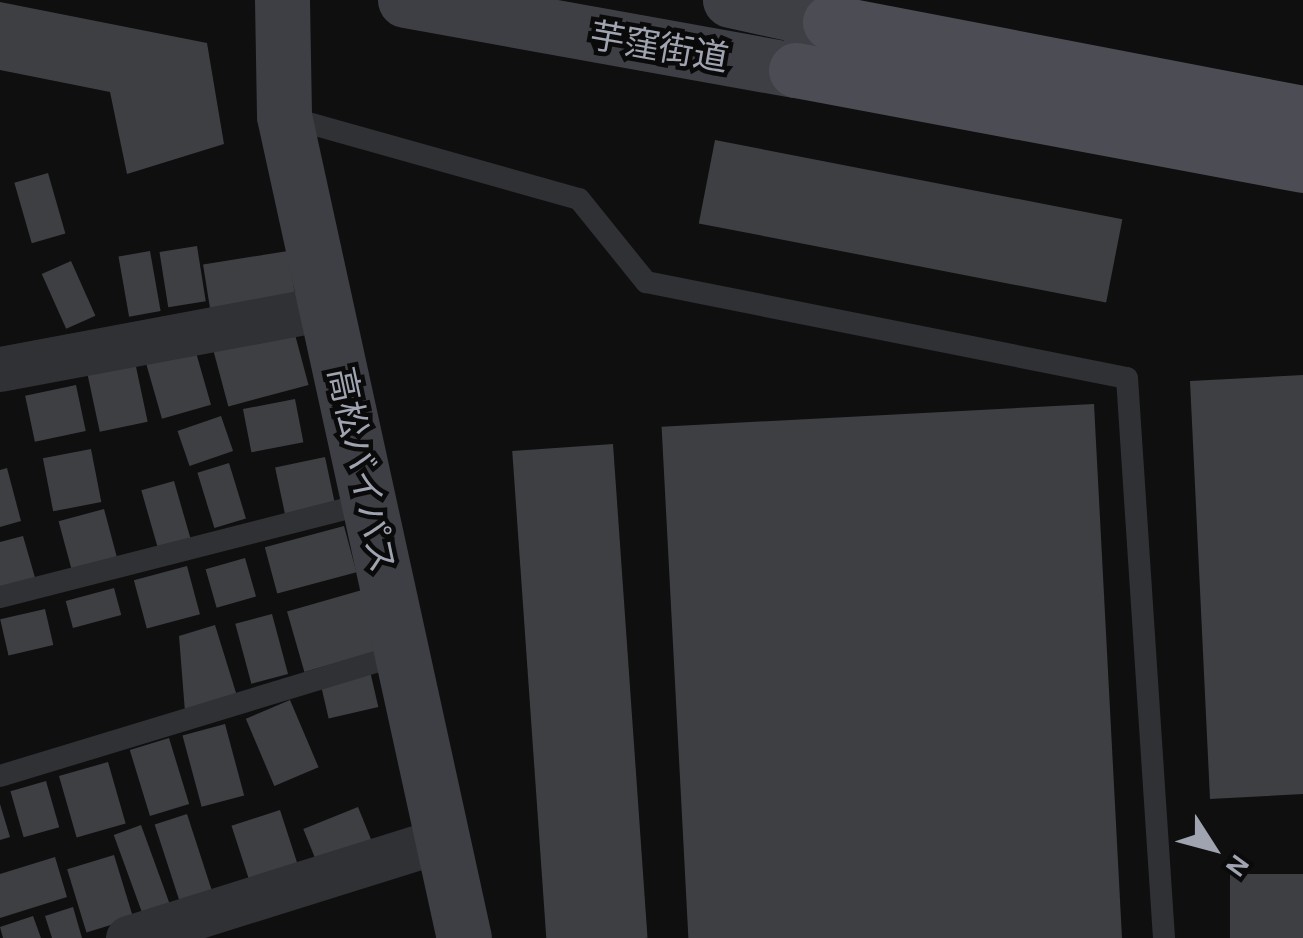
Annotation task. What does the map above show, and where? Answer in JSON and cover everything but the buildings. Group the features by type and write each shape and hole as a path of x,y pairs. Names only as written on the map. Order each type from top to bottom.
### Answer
{"main road":[{"path":"838,11 1303,113"},
{"path":"796,70 1303,165"}],"street":[{"name":"高松バイパス","path":"282,0 284,116 464,938"},
{"name":"芋窪街道","path":"405,0 728,61 796,70"},
{"name":"芋窪街道","path":"756,2 838,11"},
{"path":"728,61 756,2"},
{"path":"796,70 838,11"},
{"path":"0,370 326,308"},
{"path":"128,938 441,840"}],"lane":[{"path":"284,116 579,200 646,282 1128,378 1164,938"},
{"path":"0,598 368,503"},
{"path":"0,776 401,654"}]}
